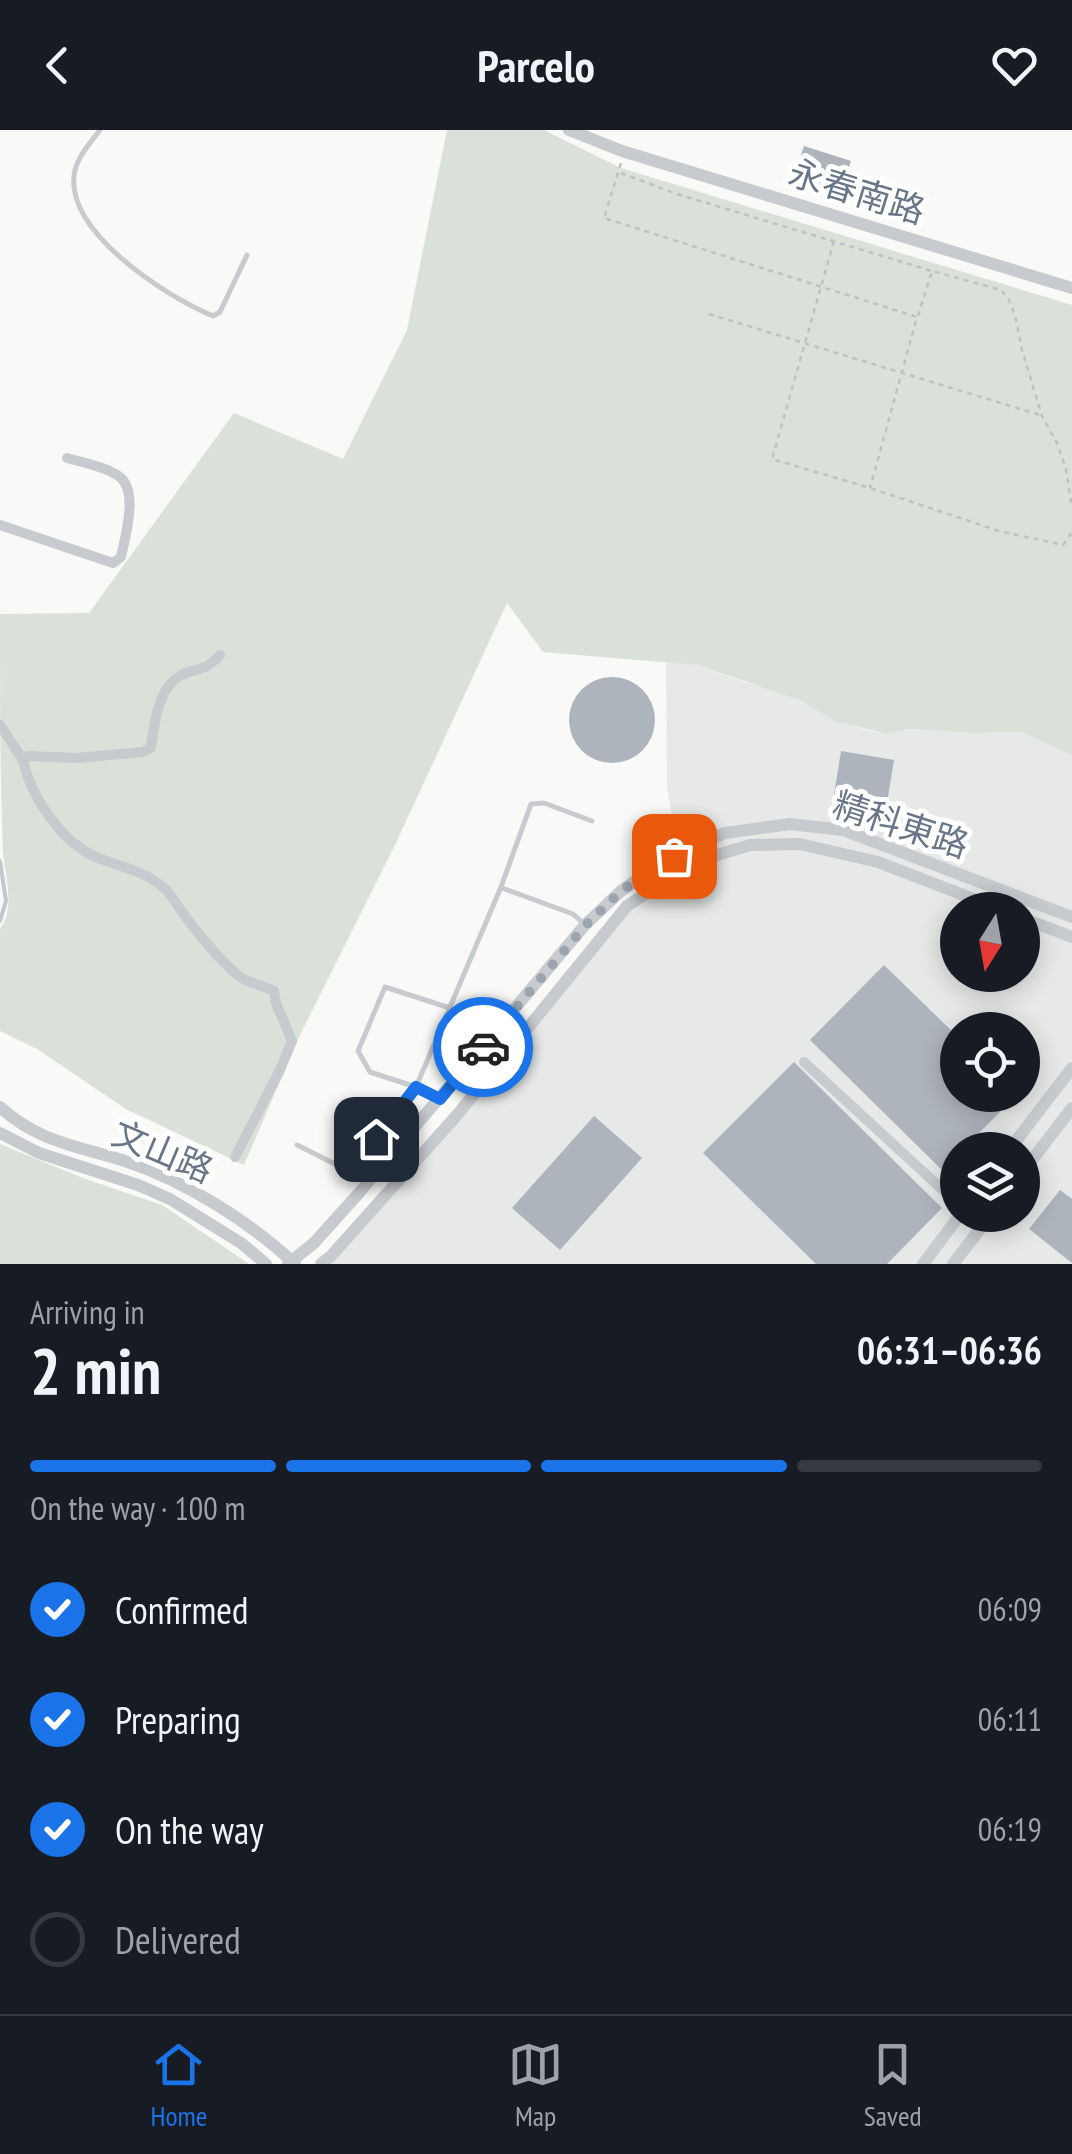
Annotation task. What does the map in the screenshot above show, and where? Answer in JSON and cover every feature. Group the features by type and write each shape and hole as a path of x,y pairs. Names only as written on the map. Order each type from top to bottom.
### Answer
{"street":[{"name":"永春南路","path":"577,132 622,152 1072,288"},
{"path":"0,525 113,563 121,557 130,513 126,484 119,475 67,458"},
{"path":"23,760 28,756 77,758 150,748 160,703 170,686 177,678 206,669 220,655"},
{"path":"0,725 61,832 81,850 153,878 236,974 274,991 292,1041 235,1157"},
{"name":"精科東路","path":"292,1263 440,1099 586,925 621,891 689,848 725,833 790,824 843,830 1072,917"},
{"name":"精科東路","path":"321,1264 457,1115 627,906 696,862 750,845 800,844 878,862 956,892"},
{"path":"1040,925 1072,937"},
{"path":"804,1062 940,1187"},
{"path":"1022,1132 1072,1068"},
{"name":"文山路","path":"0,1107 18,1124 44,1137 128,1162 192,1191 260,1233 292,1263"},
{"path":"1040,1149 1072,1108"},
{"name":"文山路","path":"0,1133 39,1153 170,1198 240,1242 266,1264"},
{"path":"923,1264 947,1232"},
{"path":"953,1264 978,1232"}],"lane":[{"path":"100,130 80,157 74,185 76,200 88,222 110,249 176,298 214,316 220,312 247,255"},
{"path":"297,1145 341,1167 356,1165 416,1087 532,804 544,803 592,821"},
{"path":"501,887 574,914 586,925"},
{"path":"440,1099 370,1072 358,1051 385,987 450,1008"}],"path":[{"path":"622,152 604,218 917,317"},
{"path":"619,173 1000,290 1009,300 1042,416 1066,469 1072,506"},
{"path":"834,240 772,459 1022,537 1063,545 1072,532"},
{"path":"870,488 932,271"},
{"path":"709,314 1042,416"}],"shaded area":[{"path":"447,130 544,130 621,168 1072,305 1072,756 1021,732 908,729 887,734 834,721 800,700 697,665 543,652 507,603 396,843 300,1035 244,1165 126,1109 37,1049 0,1031 0,929 8,903 2,824 0,614 89,613 234,413 343,459 407,330"},
{"path":"666,660 697,665 774,690 800,700 834,721 876,732 1021,732 1072,756 1072,1264 322,1264 374,1208 632,896 679,861 667,786"},
{"path":"0,1144 162,1205 249,1264 0,1264"}],"building":[{"path":"804,146 851,161 840,197 792,182"},
{"path":"604,677 620,677 643,689 652,703 652,737 643,751 620,763 604,763 588,756 576,744 569,728 569,712 576,696 588,684"},
{"path":"841,751 894,760 886,809 833,801"},
{"path":"884,965 940,1019 940,1112 1000,1112 980,1132 940,1132 940,1168 810,1040"},
{"path":"794,1062 940,1210 887,1264 816,1264 703,1153"},
{"path":"594,1116 642,1158 560,1250 512,1208"},
{"path":"1060,1190 1072,1199 1072,1263 1033,1232 1040,1232 1040,1215"}],"waterway":[{"path":"0,861 6,901 0,921"}],"way so far":[{"path":"483,1047 586,925 621,891 674,856"}],"route":[{"path":"376,1139 416,1087 440,1099 483,1047"}]}
